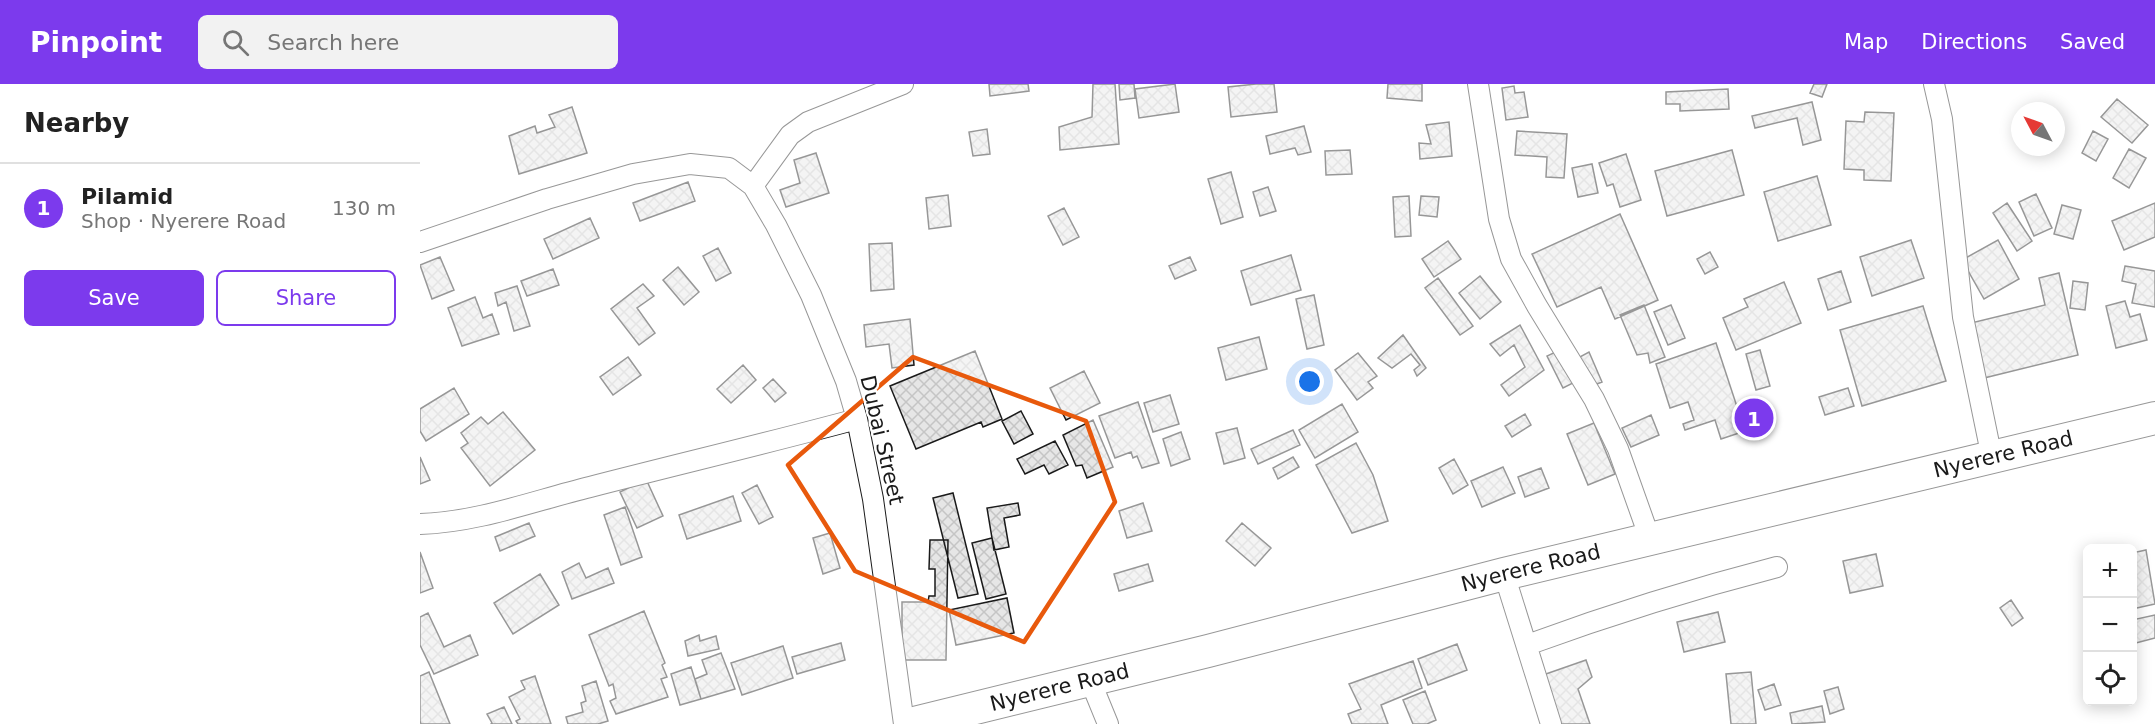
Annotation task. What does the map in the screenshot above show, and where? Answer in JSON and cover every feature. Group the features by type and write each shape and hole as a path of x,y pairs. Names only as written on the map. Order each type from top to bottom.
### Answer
{"main road":[{"name":"Nyerere Road","path":"910,724 1504,574 2155,418"}],"street":[{"path":"420,242 547,199 633,174 690,164 729,168 753,186 790,135 808,122 903,84"},
{"path":"1478,84 1499,219 1511,259 1599,409 1618,449 1650,539"},
{"path":"1934,84 1942,119 1963,317 1992,458"},
{"name":"Dubai Street","path":"753,186 776,225 811,295 846,381 857,420 873,499 904,724"},
{"path":"420,524 473,518 857,420"},
{"path":"1527,645 1604,617 1684,592 1777,567"},
{"path":"1504,574 1551,724"},
{"path":"1090,680 1108,724"}],"highlighted area":[{"path":"913,357 1086,421 1115,502 1024,642 855,571 788,465"}],"building":[{"path":"989,84 1028,84 1029,91 990,96"},
{"path":"1093,84 1115,84 1119,144 1060,150 1059,127 1092,117"},
{"path":"1119,84 1134,84 1135,98 1120,100"},
{"path":"1175,84 1179,112 1139,118 1135,89"},
{"path":"1274,84 1277,112 1231,117 1228,87"},
{"path":"1388,84 1422,84 1422,101 1387,98"},
{"path":"1814,84 1827,84 1822,97 1810,93"},
{"path":"1514,86 1515,93 1524,92 1528,117 1506,120 1502,88"},
{"path":"1728,89 1729,109 1680,111 1680,104 1666,104 1666,92"},
{"path":"2117,99 2148,125 2132,143 2101,117"},
{"path":"1812,102 1821,140 1803,145 1797,118 1755,128 1752,116"},
{"path":"572,107 587,153 519,174 509,136 535,126 537,133 555,127 549,115"},
{"path":"1865,112 1894,113 1891,181 1864,180 1864,170 1844,169 1846,121 1864,122"},
{"path":"1449,122 1452,156 1420,159 1419,143 1431,144 1426,125"},
{"path":"1304,126 1311,152 1298,155 1295,148 1270,154 1266,136"},
{"path":"987,129 990,154 973,156 969,132"},
{"path":"1517,131 1567,134 1564,178 1546,177 1547,157 1515,155"},
{"path":"2093,131 2108,139 2096,161 2082,153"},
{"path":"2129,149 2146,158 2129,188 2113,178"},
{"path":"1350,150 1352,174 1326,175 1325,151"},
{"path":"1732,150 1744,195 1667,216 1655,171"},
{"path":"816,153 829,193 786,207 780,190 800,183 794,160"},
{"path":"1626,154 1641,200 1620,207 1613,184 1607,186 1599,163"},
{"path":"1592,164 1598,193 1578,197 1572,168"},
{"path":"1231,172 1243,217 1221,224 1208,179"},
{"path":"1817,176 1831,225 1778,241 1764,192"},
{"path":"688,182 695,201 640,221 633,203"},
{"path":"1268,187 1276,211 1260,216 1253,192"},
{"path":"2036,194 2052,228 2034,236 2019,202"},
{"path":"948,195 951,226 929,229 926,198"},
{"path":"1409,196 1411,236 1395,237 1393,197"},
{"path":"1421,196 1439,197 1437,217 1419,215"},
{"path":"2007,203 2032,241 2017,251 1993,213"},
{"path":"2155,203 2155,237 2124,250 2112,221"},
{"path":"2062,205 2081,210 2073,239 2054,234"},
{"path":"1064,208 1079,237 1063,245 1048,216"},
{"path":"1620,214 1658,300 1615,319 1601,287 1557,307 1532,254"},
{"path":"590,218 599,238 553,259 544,239"},
{"path":"1911,240 1924,278 1872,296 1860,257"},
{"path":"1998,240 2019,279 1984,299 1962,260"},
{"path":"1448,241 1461,259 1434,277 1422,259"},
{"path":"892,243 894,289 871,291 869,244"},
{"path":"718,248 731,273 716,281 703,256"},
{"path":"1710,252 1718,267 1705,274 1697,259"},
{"path":"1291,255 1301,290 1251,305 1241,271"},
{"path":"440,257 454,290 432,299 420,265"},
{"path":"1190,257 1196,270 1175,279 1169,266"},
{"path":"2125,266 2155,271 2155,307 2132,303 2136,284 2122,281"},
{"path":"678,267 699,292 684,305 663,280"},
{"path":"553,269 559,285 527,296 521,281"},
{"path":"1841,271 1851,302 1828,310 1818,279"},
{"path":"2059,273 2078,355 1984,378 1971,323 2045,305 2039,278"},
{"path":"1480,276 1501,302 1480,319 1459,293"},
{"path":"1438,278 1473,326 1460,335 1425,288"},
{"path":"2073,281 2088,283 2085,310 2070,308"},
{"path":"1784,282 1801,323 1736,350 1723,318 1748,307 1744,299"},
{"path":"643,284 654,296 637,308 655,333 639,345 611,309"},
{"path":"517,286 530,326 514,331 506,302 498,306 495,293"},
{"path":"1314,295 1324,345 1307,349 1296,299"},
{"path":"475,297 483,318 492,314 499,334 462,346 448,308"},
{"path":"2125,301 2130,317 2140,314 2147,340 2116,348 2106,306"},
{"path":"1644,305 1665,357 1650,363 1648,353 1637,355 1620,315"},
{"path":"1671,305 1685,338 1668,345 1654,312"},
{"path":"1923,306 1946,381 1862,406 1840,330"},
{"path":"910,319 914,365 892,368 889,344 866,347 864,325"},
{"path":"1520,325 1544,370 1509,396 1501,385 1525,367 1514,345 1500,356 1490,344"},
{"path":"1403,335 1426,368 1417,376 1414,370 1420,365 1411,354 1392,368 1378,358"},
{"path":"1259,337 1267,369 1226,380 1218,348"},
{"path":"1716,343 1745,431 1721,439 1715,420 1685,430 1683,424 1694,420 1688,402 1670,408 1656,364"},
{"path":"1562,349 1577,381 1563,388 1547,356"},
{"path":"1760,350 1770,386 1756,390 1746,354"},
{"path":"975,351 1002,419 983,427 981,422 916,449 890,386"},
{"path":"1589,352 1602,382 1589,387 1576,359"},
{"path":"1358,353 1377,376 1368,382 1373,388 1357,400 1335,370"},
{"path":"628,357 641,375 613,395 600,377"},
{"path":"743,365 756,380 731,403 717,389"},
{"path":"1084,371 1100,403 1066,420 1050,388"},
{"path":"773,379 786,393 775,402 763,388"},
{"path":"454,388 469,414 426,441 420,431 420,409"},
{"path":"1848,388 1854,406 1825,415 1819,397"},
{"path":"1170,395 1179,424 1153,432 1144,403"},
{"path":"1138,402 1159,463 1142,468 1137,456 1133,458 1131,452 1115,458 1099,416"},
{"path":"1342,404 1358,432 1315,458 1299,430"},
{"path":"1021,411 1033,434 1014,444 1002,421"},
{"path":"503,412 535,450 490,486 461,448 468,443 461,433 481,417 488,424"},
{"path":"1525,414 1531,425 1512,437 1505,426"},
{"path":"1651,415 1659,435 1631,447 1622,428"},
{"path":"1093,420 1113,467 1087,478 1082,465 1076,466 1063,435"},
{"path":"1594,423 1615,474 1588,485 1567,434"},
{"path":"1237,428 1245,458 1224,464 1216,433"},
{"path":"1293,430 1300,445 1258,464 1251,449"},
{"path":"1181,432 1190,459 1171,466 1163,439"},
{"path":"1055,441 1068,465 1049,474 1044,465 1025,474 1017,459"},
{"path":"1356,443 1373,475 1388,521 1352,533 1316,465"},
{"path":"420,457 430,480 420,484"},
{"path":"1293,457 1299,467 1278,479 1273,468"},
{"path":"1454,459 1468,485 1453,494 1439,468"},
{"path":"1503,467 1515,493 1482,507 1471,481"},
{"path":"1541,468 1549,488 1525,497 1518,477"},
{"path":"646,479 663,516 637,528 620,492"},
{"path":"757,485 773,517 759,524 742,493"},
{"path":"953,493 978,594 958,598 933,498"},
{"path":"733,496 741,521 687,539 679,515"},
{"path":"1018,503 1020,515 1004,518 1009,547 994,550 987,508"},
{"path":"1143,503 1152,531 1127,538 1119,511"},
{"path":"625,507 642,557 621,565 604,515"},
{"path":"529,523 535,536 500,551 495,537"},
{"path":"1242,523 1271,548 1255,566 1226,541"},
{"path":"830,533 840,568 823,574 813,538"},
{"path":"992,538 1006,594 986,599 972,543"},
{"path":"930,540 948,540 946,660 902,660 902,602 928,602 929,596 935,596 935,569 929,569"},
{"path":"2146,550 2155,604 2137,608 2137,598 2137,552"},
{"path":"420,552 433,588 420,593"},
{"path":"1876,554 1883,586 1850,593 1843,561"},
{"path":"579,563 586,578 608,568 614,583 572,599 562,572"},
{"path":"1148,564 1153,581 1119,591 1114,574"},
{"path":"540,574 559,605 513,634 494,603"},
{"path":"1007,598 1014,633 956,645 949,610"},
{"path":"2011,600 2023,618 2012,626 2000,608"},
{"path":"644,611 665,663 662,665 667,677 661,679 668,697 616,714 610,701 616,698 613,684 609,686 589,635"},
{"path":"1718,612 1725,642 1684,652 1677,622"},
{"path":"428,613 444,647 470,635 478,655 434,674 420,645 420,617"},
{"path":"2155,615 2155,638 2137,643 2137,619"},
{"path":"699,635 700,641 716,636 719,649 688,656 685,641"},
{"path":"841,643 845,660 797,674 792,657"},
{"path":"1457,644 1467,670 1428,685 1418,659"},
{"path":"783,646 793,678 742,695 731,663"},
{"path":"721,653 735,689 701,699 695,679 707,674 702,660"},
{"path":"1586,660 1592,677 1578,689 1590,724 1560,724 1543,675"},
{"path":"1413,661 1422,688 1381,705 1388,724 1352,724 1348,714 1361,709 1349,684"},
{"path":"691,667 701,699 680,705 671,674"},
{"path":"429,672 450,724 421,724 420,676"},
{"path":"1751,672 1756,724 1731,724 1726,674"},
{"path":"535,676 551,724 518,724 516,721 520,719 509,697 525,689 521,681"},
{"path":"596,681 608,721 598,724 568,724 566,717 583,712 581,703 586,701 582,686"},
{"path":"1774,684 1781,705 1765,710 1758,690"},
{"path":"1838,687 1844,709 1830,714 1824,691"},
{"path":"1425,691 1436,720 1427,724 1413,724 1403,700"},
{"path":"1822,706 1825,722 1792,724 1790,713"},
{"path":"504,707 512,724 491,724 487,714"}],"place":[{"name":"Pilamid","path":"1754,418"}]}
